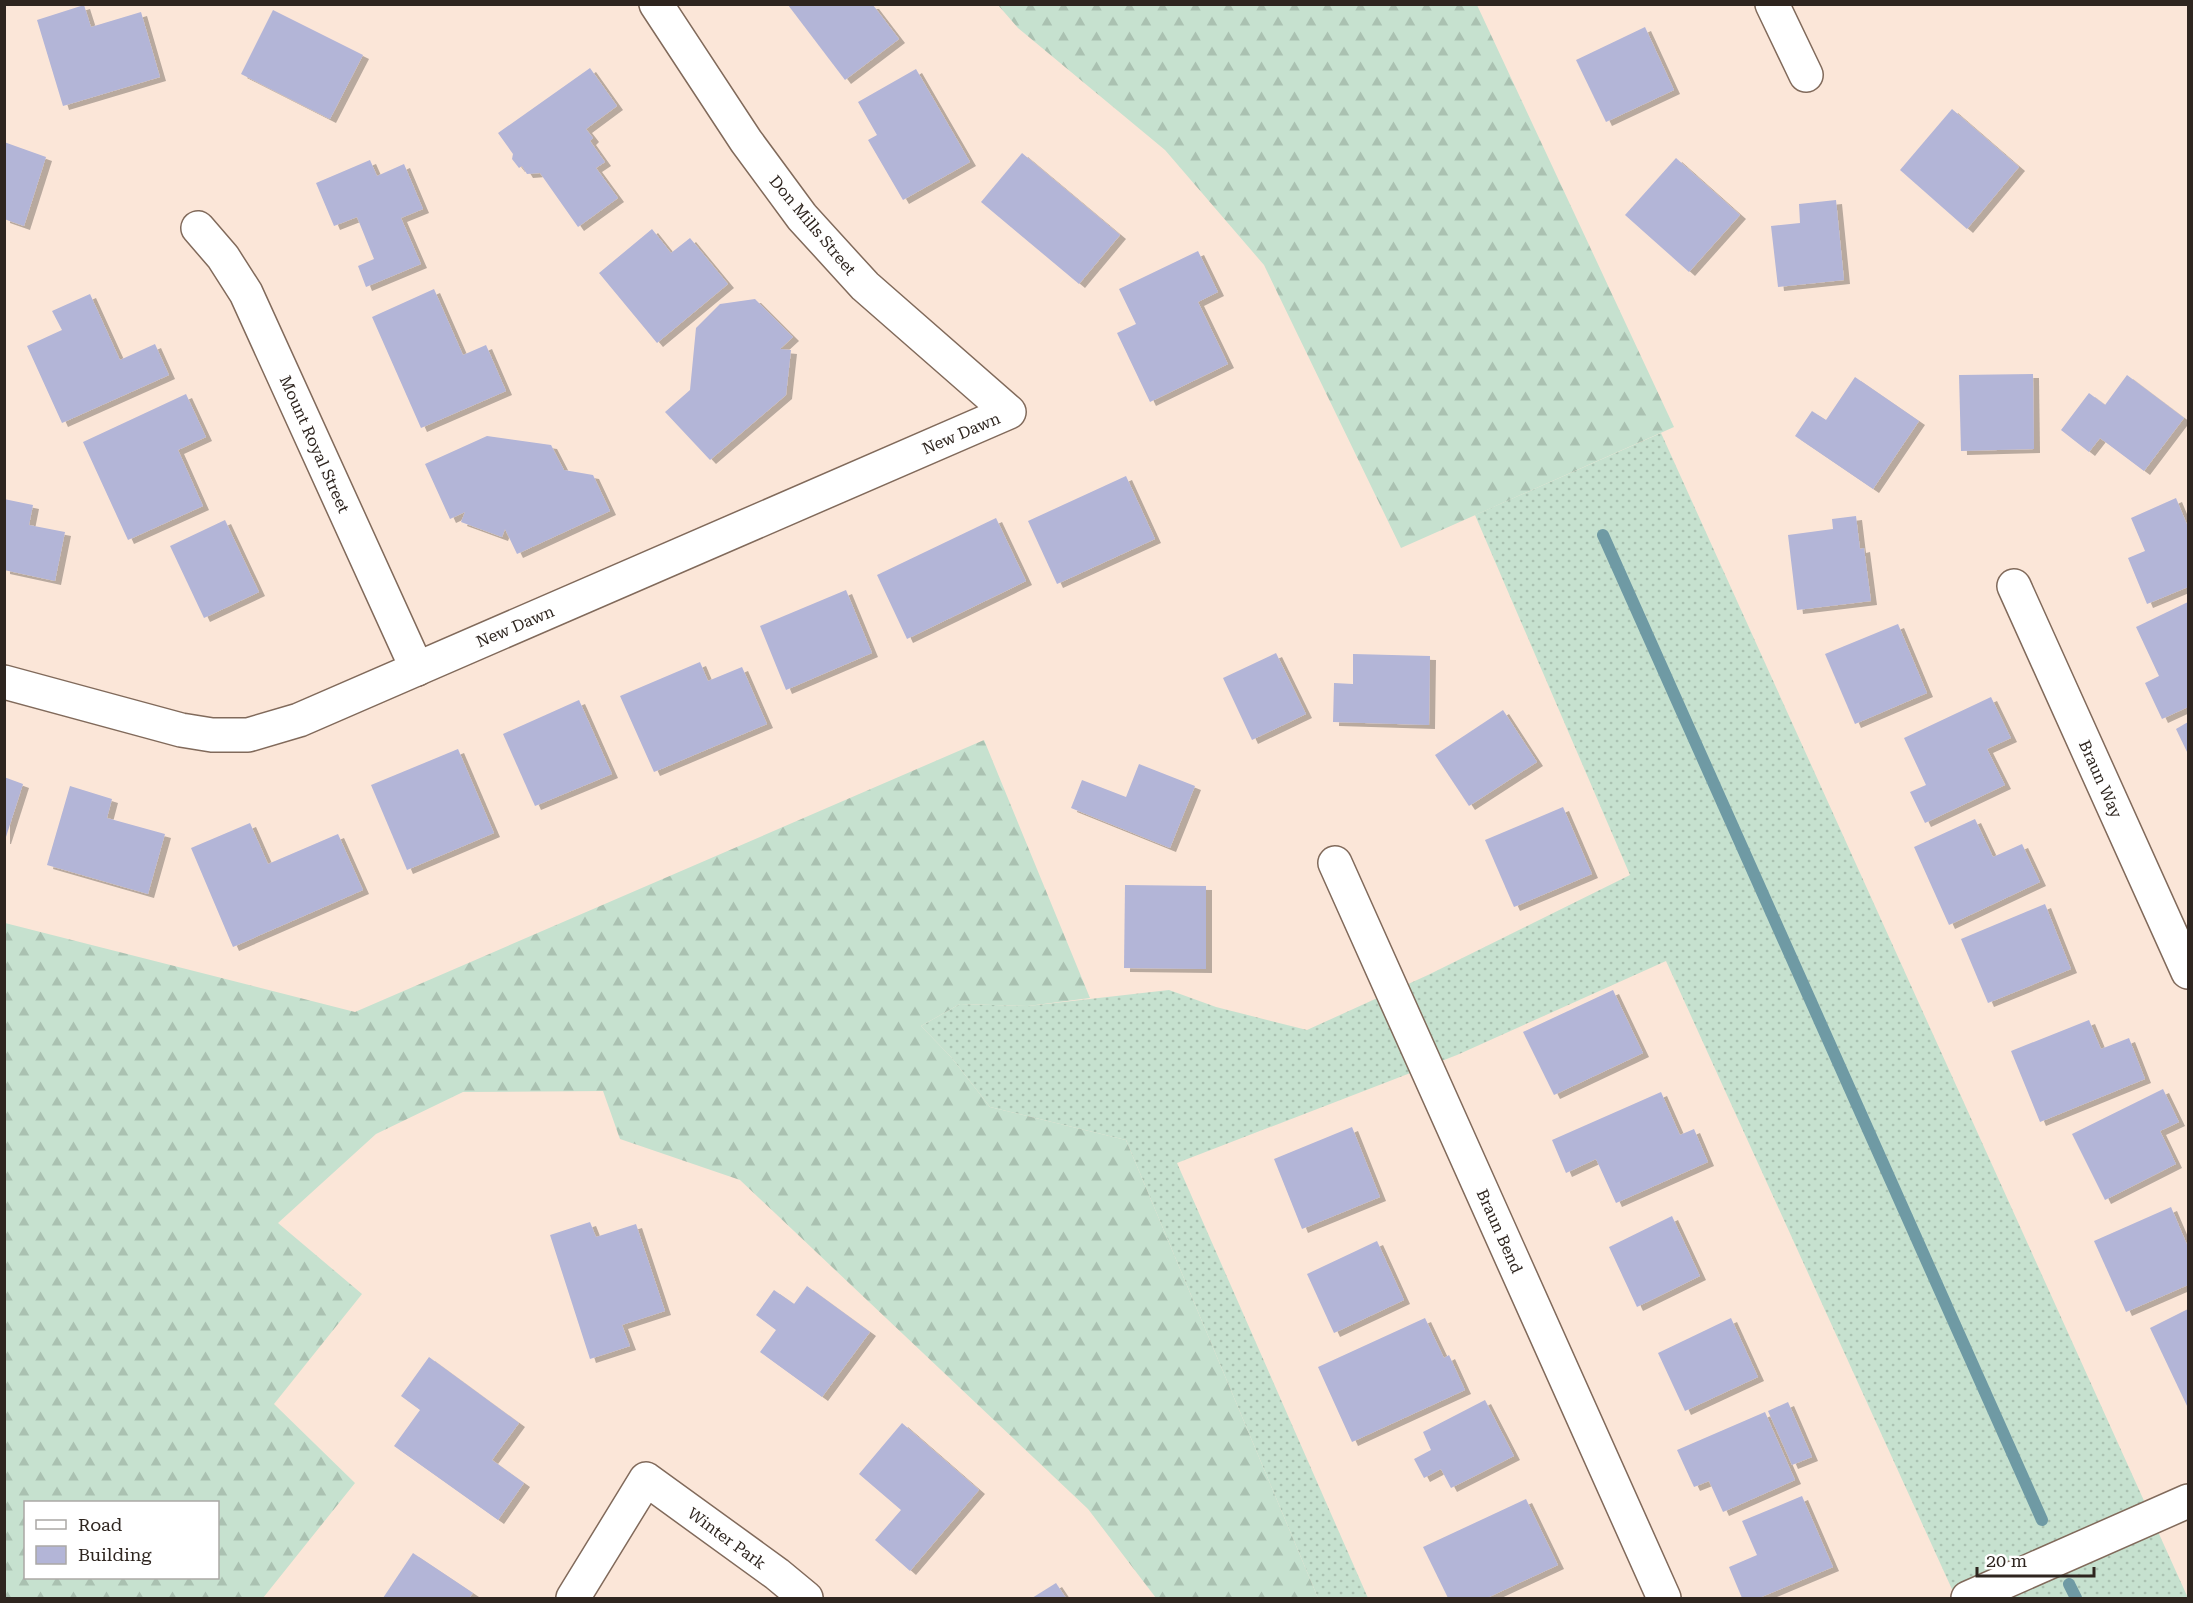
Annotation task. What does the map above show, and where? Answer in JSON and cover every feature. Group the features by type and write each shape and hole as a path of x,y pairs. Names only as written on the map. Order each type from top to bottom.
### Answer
{"street":[{"name":"Don Mills Street","path":"656,4 746,141 802,217 865,286 1009,412"},
{"path":"1772,4 1806,75"},
{"name":"Mount Royal Street","path":"198,228 223,257 246,293 417,669"},
{"name":"New Dawn","path":"4,682 181,730 212,735 249,735 299,720 1009,412"},
{"name":"Braun Way","path":"2014,586 2188,972"},
{"name":"Braun Bend","path":"1335,863 1664,1599"},
{"name":"Winter Park","path":"573,1599 646,1479 777,1574 806,1599"},
{"path":"1968,1599 2188,1501"}],"green space":[{"path":"998,5 1477,5 1674,427 1401,548 1264,265 1165,150 1018,28"},
{"path":"1661,433 2188,1598 1956,1598 1666,961 1457,1055 1177,1163 1368,1598 1318,1598 1126,1140 990,1107 951,1057 921,1026 960,1004 1028,1006 1169,990 1216,1007 1307,1030 1428,975 1630,875 1475,515"},
{"path":"984,740 1090,998 1028,1006 960,1004 921,1026 951,1057 990,1107 1126,1140 1318,1598 1156,1598 1088,1509 740,1180 620,1139 603,1091 463,1092 376,1134 278,1223 362,1294 274,1404 355,1483 263,1598 5,1598 5,923 355,1012"}],"building":[{"path":"84,5 91,27 141,12 160,77 63,106 37,20"},
{"path":"788,5 873,5 899,39 845,80"},
{"path":"273,10 363,55 330,119 241,74"},
{"path":"1645,27 1674,90 1606,122 1576,60"},
{"path":"590,68 617,106 586,129 593,138 590,141 605,162 596,168 618,198 578,227 540,173 527,174 522,166 519,168 512,159 513,154 498,133"},
{"path":"916,69 970,162 903,200 868,140 877,135 858,102"},
{"path":"1952,109 2019,167 1967,229 1900,170"},
{"path":"4,142 46,157 24,226 4,219"},
{"path":"1022,153 1120,235 1079,284 981,202"},
{"path":"1676,158 1740,215 1689,272 1625,215"},
{"path":"370,160 377,176 404,164 423,209 401,218 421,264 366,287 358,266 374,259 357,217 334,226 316,183"},
{"path":"1836,200 1844,280 1778,287 1771,226 1800,223 1799,204"},
{"path":"652,229 671,253 690,238 728,284 657,343 599,273"},
{"path":"1198,251 1218,292 1198,302 1228,364 1150,402 1117,333 1136,324 1119,289"},
{"path":"434,289 463,355 486,345 506,391 421,428 372,317"},
{"path":"90,294 120,360 155,344 169,375 62,423 27,346 62,330 52,311"},
{"path":"755,299 793,337 780,349 791,350 786,395 710,460 665,412 690,390 696,328 720,304"},
{"path":"2033,374 2034,449 1961,451 1959,375"},
{"path":"2127,375 2184,418 2144,471 2100,438 2089,452 2061,430 2089,393 2105,405"},
{"path":"1855,377 1919,421 1873,489 1795,436 1812,411 1826,420"},
{"path":"186,394 206,437 178,450 203,506 128,540 83,442"},
{"path":"487,436 551,445 564,470 593,475 610,511 517,554 505,529 502,537 461,522 465,512 450,519 425,464"},
{"path":"1126,476 1155,539 1057,584 1028,521"},
{"path":"2176,498 2188,527 2188,587 2147,604 2128,558 2145,551 2131,518"},
{"path":"4,499 33,505 29,525 65,532 55,581 4,570"},
{"path":"1856,516 1860,549 1864,548 1871,601 1797,610 1788,535 1833,529 1832,519"},
{"path":"996,518 1026,581 907,639 877,575"},
{"path":"225,520 259,592 204,618 170,546"},
{"path":"846,590 872,653 786,690 760,626"},
{"path":"2188,602 2188,707 2162,719 2145,683 2159,676 2136,627"},
{"path":"1898,624 1927,693 1855,724 1825,654"},
{"path":"1276,653 1306,714 1252,740 1223,678"},
{"path":"1353,654 1430,656 1429,725 1333,722 1334,683 1353,684"},
{"path":"700,662 708,681 742,667 767,724 654,772 620,696"},
{"path":"1991,697 2011,738 1987,749 2005,785 1925,823 1910,792 1926,785 1904,738"},
{"path":"579,700 612,774 535,806 503,734"},
{"path":"1503,710 1537,762 1469,806 1435,755"},
{"path":"2188,722 2188,754 2176,729"},
{"path":"458,749 494,833 407,870 371,785"},
{"path":"1139,764 1195,786 1170,848 1071,808 1082,780 1126,797"},
{"path":"4,777 23,784 5,840 4,840"},
{"path":"70,786 112,799 107,818 165,834 148,894 47,865"},
{"path":"1563,807 1592,874 1514,907 1485,840"},
{"path":"1975,819 1993,857 2022,844 2040,882 1949,925 1914,847"},
{"path":"250,823 268,864 338,834 363,890 233,947 191,848"},
{"path":"1125,885 1206,886 1206,969 1124,968"},
{"path":"2045,904 2071,969 1988,1003 1961,939"},
{"path":"1613,990 1643,1053 1554,1095 1523,1032"},
{"path":"2089,1020 2101,1049 2129,1038 2145,1079 2040,1122 2011,1051"},
{"path":"2163,1089 2179,1122 2160,1131 2176,1164 2105,1200 2072,1134"},
{"path":"1661,1092 1680,1135 1694,1129 1708,1162 1616,1203 1596,1159 1566,1173 1552,1140"},
{"path":"1352,1127 1380,1197 1302,1229 1274,1159"},
{"path":"2171,1207 2188,1247 2188,1285 2126,1312 2094,1241"},
{"path":"1672,1216 1700,1276 1637,1307 1609,1247"},
{"path":"590,1222 596,1237 636,1224 665,1311 622,1325 630,1346 590,1359 550,1235"},
{"path":"1377,1241 1404,1300 1334,1333 1307,1274"},
{"path":"807,1286 870,1332 822,1397 760,1352 776,1330 756,1315 774,1290 794,1304"},
{"path":"2188,1309 2188,1408 2150,1328"},
{"path":"1425,1318 1444,1358 1449,1355 1465,1390 1352,1442 1318,1367"},
{"path":"1731,1318 1758,1377 1685,1411 1658,1353"},
{"path":"429,1357 519,1423 492,1460 524,1483 498,1520 394,1446 420,1410 401,1396"},
{"path":"1485,1400 1514,1456 1451,1488 1441,1469 1424,1478 1414,1459 1431,1450 1423,1432"},
{"path":"1788,1402 1812,1457 1792,1465 1768,1411"},
{"path":"1765,1412 1795,1480 1723,1512 1709,1481 1694,1487 1677,1450"},
{"path":"902,1423 979,1490 910,1571 875,1540 901,1510 859,1474"},
{"path":"1802,1496 1833,1567 1759,1598 1742,1598 1729,1567 1757,1555 1742,1521"},
{"path":"1526,1499 1558,1565 1487,1598 1448,1598 1423,1547"},
{"path":"413,1553 473,1593 469,1598 383,1598"},
{"path":"1056,1583 1066,1598 1032,1598"}],"waterway":[{"path":"1603,535 2042,1520"},
{"path":"2069,1584 2076,1598"}]}
